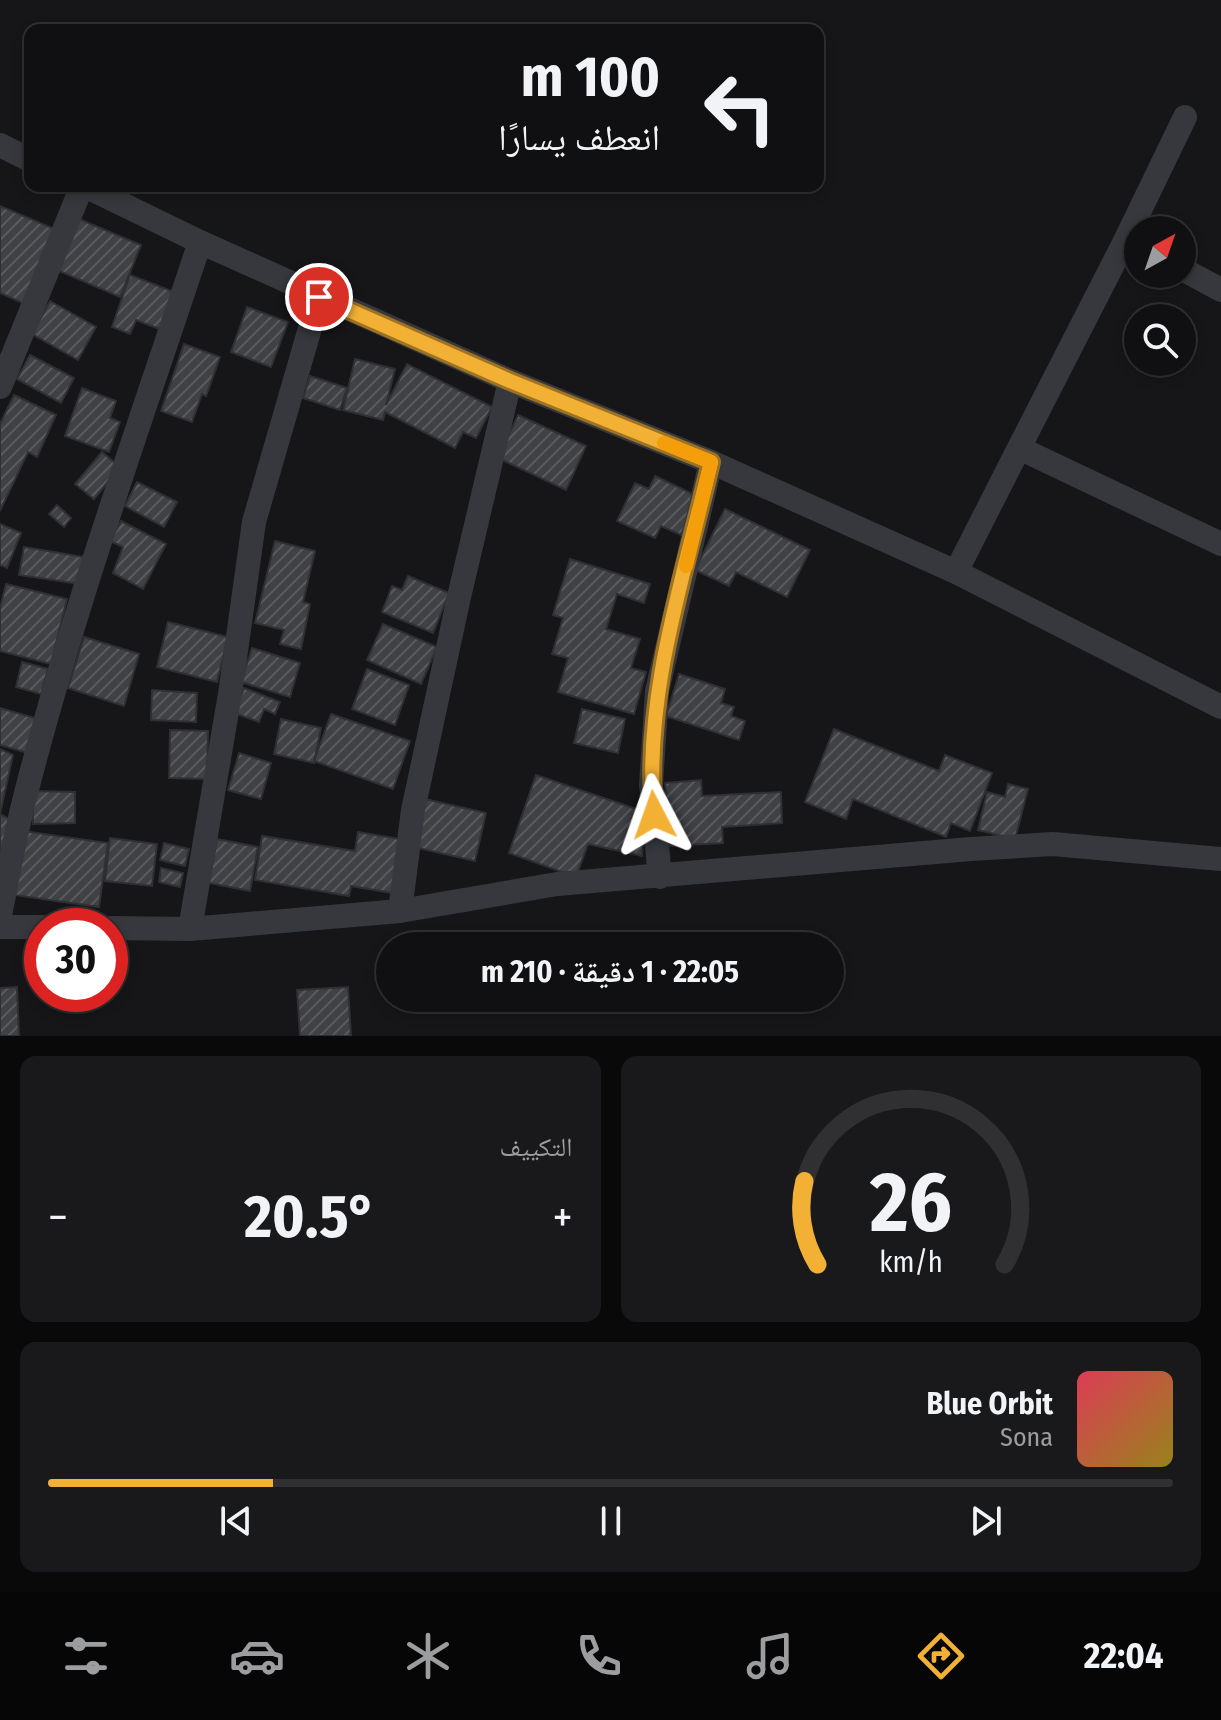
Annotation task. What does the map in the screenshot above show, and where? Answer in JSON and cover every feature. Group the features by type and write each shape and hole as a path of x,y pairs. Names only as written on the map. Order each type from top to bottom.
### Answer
{"street":[{"path":"1144,216 1185,117"},
{"path":"0,145 24,157"},
{"path":"0,387 81,192"},
{"path":"96,192 319,297 510,381 711,462 956,572 1221,707"},
{"path":"0,915 25,799 90,573 200,242"},
{"path":"956,572 1019,448 1124,258"},
{"path":"1196,277 1221,290"},
{"path":"190,929 230,694 254,522 319,297"},
{"path":"400,911 413,810 510,381"},
{"path":"1019,448 1221,544"},
{"path":"660,877 651,785 657,691 711,462"},
{"path":"128,928 190,929 400,911 557,884 1053,844 1221,859"},
{"path":"0,927 24,927"}],"building":[{"path":"0,206 59,231 27,305 0,293"},
{"path":"79,219 141,245 120,297 57,270"},
{"path":"130,275 177,293 162,330 136,320 130,334 112,327"},
{"path":"50,301 96,327 78,360 32,334"},
{"path":"247,307 288,322 271,367 231,352"},
{"path":"184,344 220,357 206,396 202,394 192,422 161,411"},
{"path":"30,355 74,378 61,403 17,379"},
{"path":"355,359 395,369 386,405 407,364 492,407 476,438 463,432 455,448 385,412 383,420 343,410"},
{"path":"310,376 347,388 340,410 303,398"},
{"path":"82,388 116,401 110,418 120,422 109,452 65,436"},
{"path":"14,395 56,415 37,457 28,452 0,511 0,424"},
{"path":"518,415 586,446 566,490 498,458"},
{"path":"102,452 120,467 94,499 75,484"},
{"path":"655,476 699,497 681,535 661,526 655,538 617,521 635,483 649,489"},
{"path":"137,482 177,502 164,527 125,506"},
{"path":"57,505 71,518 64,527 49,514"},
{"path":"725,509 810,550 787,597 736,572 729,586 695,570"},
{"path":"121,521 166,544 143,589 113,573 123,547 110,541"},
{"path":"0,524 21,533 7,568 0,565"},
{"path":"275,541 315,551 303,602 310,604 301,649 280,644 284,630 255,623"},
{"path":"24,547 84,557 80,584 19,575"},
{"path":"570,559 650,584 644,603 617,594 606,629 640,639 631,668 646,672 634,714 558,692 568,658 552,654 563,618 553,615"},
{"path":"408,576 449,593 433,633 382,612 392,586 402,590"},
{"path":"6,584 67,599 51,664 0,651 0,608"},
{"path":"168,622 228,637 217,682 157,667"},
{"path":"383,624 437,647 421,684 367,660"},
{"path":"84,637 139,654 124,706 68,688"},
{"path":"252,648 300,663 290,697 241,682"},
{"path":"22,662 48,669 41,694 16,687"},
{"path":"367,669 409,685 395,725 352,709"},
{"path":"679,674 725,689 721,703 734,707 731,716 745,721 739,740 666,716"},
{"path":"244,688 280,702 275,714 264,709 259,722 234,713"},
{"path":"152,690 197,693 196,722 151,720"},
{"path":"0,708 38,719 28,753 0,745"},
{"path":"582,709 625,719 618,753 574,743"},
{"path":"331,714 410,741 393,789 314,761"},
{"path":"281,719 321,728 314,763 274,754"},
{"path":"834,729 939,771 945,755 992,773 970,831 951,823 946,837 853,799 846,819 805,802"},
{"path":"170,730 208,731 207,779 169,778"},
{"path":"0,749 13,755 0,814"},
{"path":"239,753 271,763 261,799 228,790"},
{"path":"536,775 645,812 642,856 588,844 576,877 509,853"},
{"path":"701,780 702,796 781,792 782,823 722,827 723,843 669,846 665,783"},
{"path":"1008,784 1028,789 1015,839 978,830 987,792 1005,797"},
{"path":"33,791 75,792 75,823 33,824"},
{"path":"425,799 486,813 475,861 414,847"},
{"path":"0,814 9,819 0,858"},
{"path":"23,831 108,843 99,907 14,895"},
{"path":"358,832 400,839 392,893 351,886 349,896 255,880 262,836 355,851"},
{"path":"110,838 157,844 152,886 105,881"},
{"path":"217,839 258,847 250,891 209,883"},
{"path":"164,843 189,849 185,866 160,860"},
{"path":"161,868 183,873 180,887 159,882"},
{"path":"17,987 19,1036 0,1036 0,988"},
{"path":"348,987 351,1036 300,1036 297,990"}],"slow traffic":[{"path":"664,443 711,462 686,566"}],"route":[{"path":"319,297 510,381 711,462 657,691 651,785 654,815"}]}
